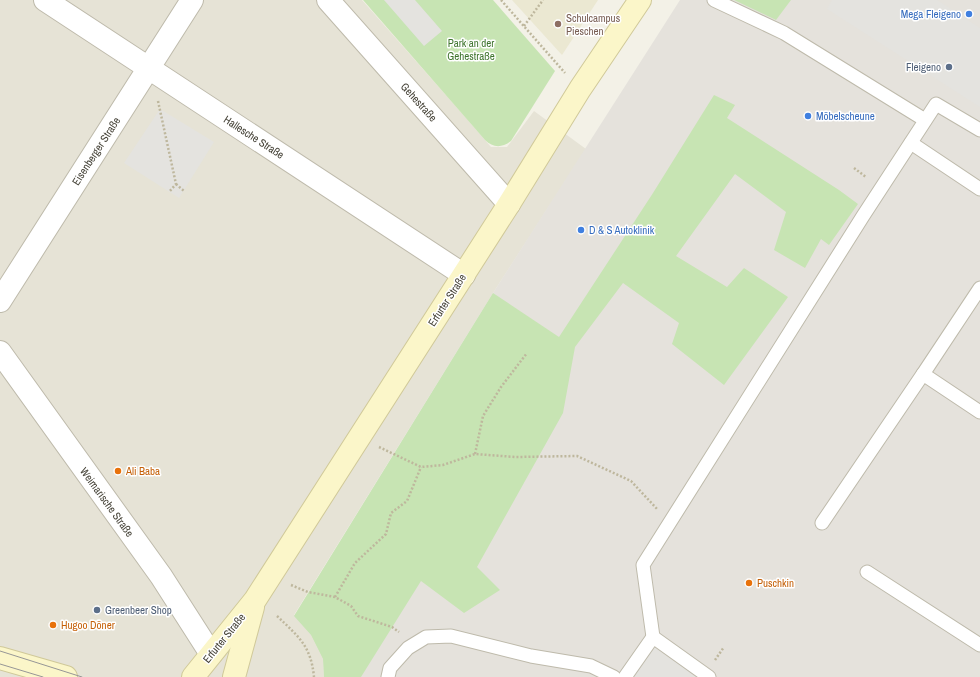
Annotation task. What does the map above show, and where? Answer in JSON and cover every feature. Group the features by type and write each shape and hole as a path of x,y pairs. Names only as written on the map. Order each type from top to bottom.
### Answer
{"street":[{"name":"Hallesche Straße","path":"44,0 464,275"},
{"name":"Eisenberger Straße","path":"0,301 192,0"},
{"name":"Gehestraße","path":"328,0 509,204"},
{"name":"Erfurter Straße","path":"193,677 255,600 464,275 580,89 640,0"},
{"name":"Weimarische Straße","path":"0,352 161,576 212,654"},
{"name":"Erfurter Straße","path":"234,677 255,600"},
{"path":"0,658 66,677"}],"lane":[{"path":"714,0 784,33 925,120"},
{"path":"625,677 653,637 643,565 925,120 936,104 980,130"},
{"path":"911,143 980,189"},
{"path":"822,522 980,288"},
{"path":"923,374 980,412"},
{"path":"867,572 980,645"},
{"path":"388,677 390,668 408,648 426,637 451,636 531,656 592,666 614,677"},
{"path":"653,637 709,677"}],"path":[{"path":"501,0 580,89"},
{"path":"524,26 543,0"},
{"path":"149,68 160,109 176,184 184,191"},
{"path":"169,192 176,184"},
{"path":"475,454 483,416 501,387 527,354"},
{"path":"359,437 421,467 443,465 475,454 515,457 577,456 631,481 670,522"},
{"path":"335,597 355,562 386,534 391,513 407,501 421,467"},
{"path":"270,576 308,592 335,597 351,606 358,616 392,627 414,645"},
{"path":"277,616 302,640 312,662 314,677"}],"shaded area":[{"path":"0,0 362,0 491,147 507,147 534,111 586,149 493,293 294,615 311,635 323,659 324,677 0,677"},
{"path":"384,0 415,0 442,31 424,46"},
{"name":"Schulcampus Pieschen","path":"512,0 598,0 562,55"},
{"path":"680,0 980,0 980,677 324,677 323,659 311,635 294,616 493,293"},
{"name":"Fleigeno","path":"832,0 937,0 980,28 980,107 827,9"},
{"path":"160,109 214,142 179,198 124,163"},
{"path":"653,637 709,677 625,677"}],"green space":[{"name":"Park an der Gehestraße","path":"363,0 493,0 555,71 511,141 501,146 491,145"},
{"path":"734,0 791,0 776,20"},
{"path":"714,95 735,105 727,118 839,190 858,204 829,245 821,239 805,268 774,250 786,212 735,174 676,256 727,287 744,268 788,297 724,385 672,344 679,323 623,283 575,347 563,413 477,567 500,590 464,613 421,581 361,677 324,677 323,659 311,635 294,616 493,293 559,337 653,193"}],"tram line":[{"path":"0,651 82,677"},
{"path":"0,664 43,677"}],"place":[{"name":"Mega Fleigeno","path":"969,14"},
{"name":"Schulcampus Pieschen","path":"558,24"},
{"name":"Fleigeno","path":"949,67"},
{"name":"Möbelscheune","path":"808,116"},
{"name":"D & S Autoklinik","path":"581,230"},
{"name":"Ali Baba","path":"118,471"},
{"name":"Puschkin","path":"749,583"},
{"name":"Greenbeer Shop","path":"97,610"},
{"name":"Hugoo Döner","path":"53,625"}]}
